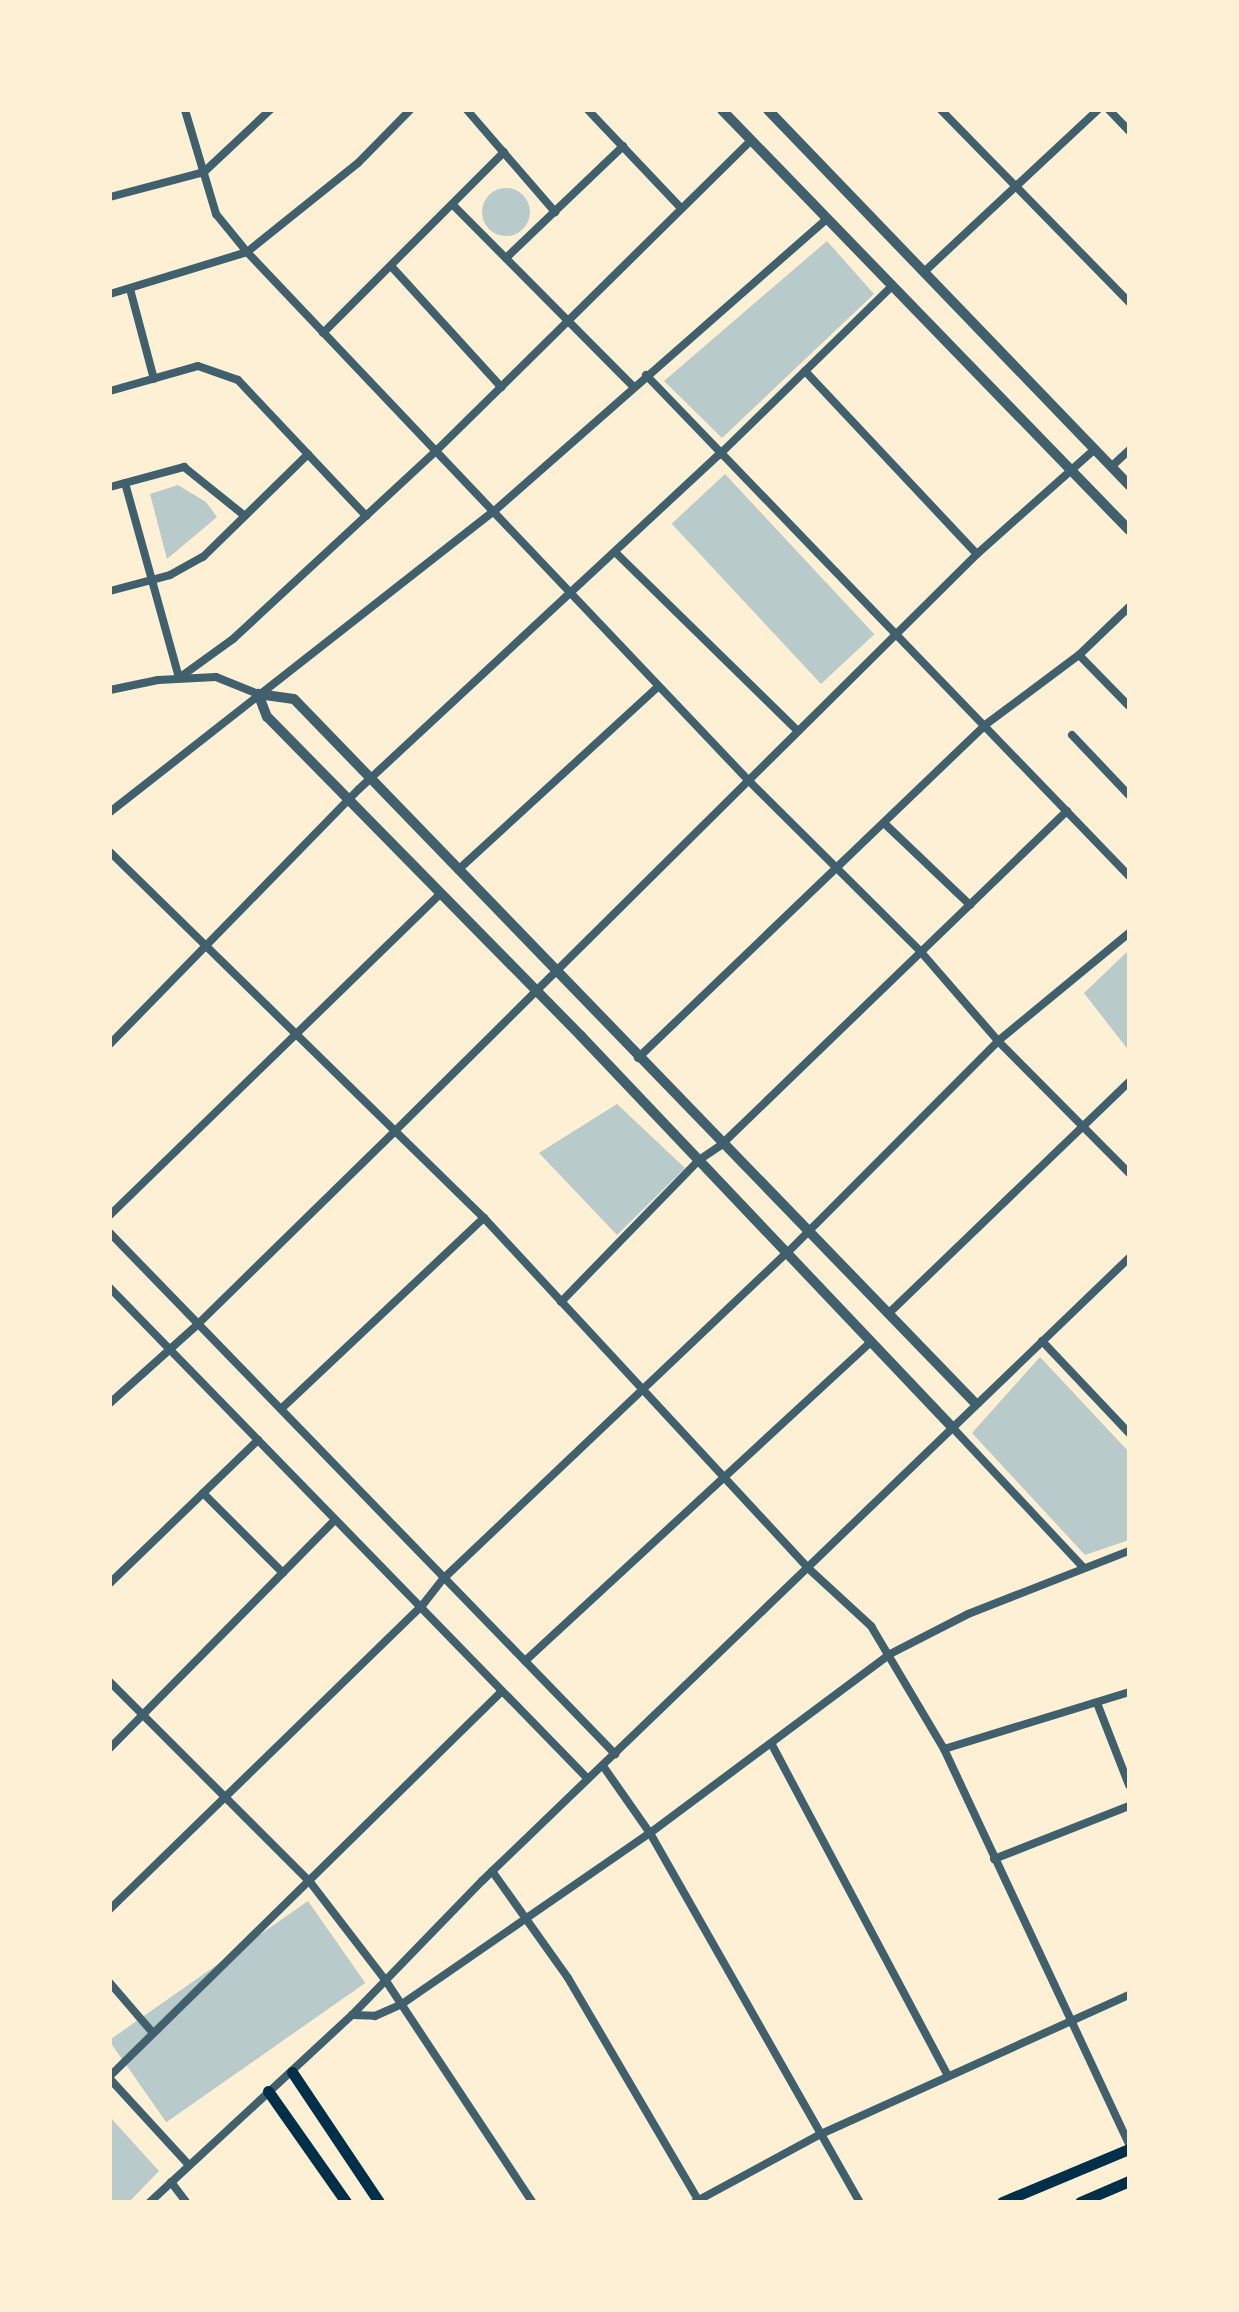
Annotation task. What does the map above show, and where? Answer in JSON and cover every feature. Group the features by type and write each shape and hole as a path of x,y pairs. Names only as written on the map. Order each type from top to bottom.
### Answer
{"main road":[{"path":"292,2072 379,2202"},
{"path":"268,2091 346,2202"},
{"path":"1002,2202 1129,2147"},
{"path":"1080,2202 1129,2181"}],"street":[{"path":"186,110 216,214 247,252 748,781 921,952 998,1041 1129,1172"},
{"path":"110,197 204,172 270,110"},
{"path":"110,294 247,252 358,162 410,110"},
{"path":"467,110 554,212"},
{"path":"588,110 682,208"},
{"path":"722,110 1129,530"},
{"path":"768,110 1129,485"},
{"path":"941,110 1129,302"},
{"path":"924,272 1098,110"},
{"path":"1109,110 1129,131"},
{"path":"179,678 233,639 435,452 751,140"},
{"path":"506,258 622,146"},
{"path":"323,333 504,152"},
{"path":"453,206 634,387"},
{"path":"110,812 492,513 827,219"},
{"path":"391,266 501,387"},
{"path":"110,1044 370,779 719,455 892,286"},
{"path":"130,289 154,378"},
{"path":"110,391 198,366 238,380 366,516"},
{"path":"805,371 977,554"},
{"path":"646,376 892,635 985,725 1129,876"},
{"path":"110,1403 198,1324 394,1132 892,635 1095,449"},
{"path":"1112,466 1129,450"},
{"path":"110,591 154,580 204,557 308,454"},
{"path":"110,487 184,467 245,516"},
{"path":"125,483 179,678"},
{"path":"614,552 798,732"},
{"path":"638,1058 985,725 1079,656 1129,607"},
{"path":"1079,656 1129,706"},
{"path":"110,690 216,676 258,694 294,699 975,1403"},
{"path":"458,870 658,686"},
{"path":"258,694 266,718 536,990 1082,1566"},
{"path":"1072,735 1129,795"},
{"path":"560,1302 699,1160 722,1145 1067,812"},
{"path":"884,823 970,905"},
{"path":"110,852 484,1218 808,1568 871,1626 944,1749 1129,2147"},
{"path":"110,1215 441,893"},
{"path":"110,1909 420,1608 444,1578 787,1254 998,1041 1129,933"},
{"path":"888,1314 1129,1082"},
{"path":"281,1410 484,1218"},
{"path":"110,1233 615,1754"},
{"path":"150,2202 187,2163 292,2072 492,1871 1129,1258"},
{"path":"110,1288 588,1779"},
{"path":"1042,1340 1128,1430"},
{"path":"526,1661 871,1342"},
{"path":"110,1583 258,1440"},
{"path":"204,1493 283,1573"},
{"path":"110,1748 335,1520"},
{"path":"352,2014 375,2016 402,2004 650,1833 890,1654 1082,1566 1129,1551"},
{"path":"110,1682 310,1882 402,2004 532,2202"},
{"path":"187,2163 110,2078 502,1691"},
{"path":"944,1749 1129,1692"},
{"path":"1096,1703 1129,1785"},
{"path":"771,1743 948,2076"},
{"path":"602,1766 650,1833 860,2202"},
{"path":"994,1859 1129,1806"},
{"path":"492,1871 568,1978 696,2201 821,2134 1129,1995"},
{"path":"110,1984 154,2033"},
{"path":"171,2182 186,2202"}],"shaded area":[{"path":"506,188 523,195 530,212 523,229 506,236 489,229 482,212 489,195"},
{"path":"827,241 874,294 722,438 664,381"},
{"path":"725,474 874,634 821,684 672,524"},
{"path":"178,485 206,502 217,517 167,559 150,494"},
{"path":"1129,950 1129,1051 1084,993"},
{"path":"617,1104 685,1168 617,1235 539,1153"},
{"path":"1040,1357 1129,1452 1129,1540 1085,1555 972,1433"},
{"path":"308,1901 365,1983 166,2122 110,2040"},
{"path":"110,2117 159,2171 129,2202 110,2202"}]}
